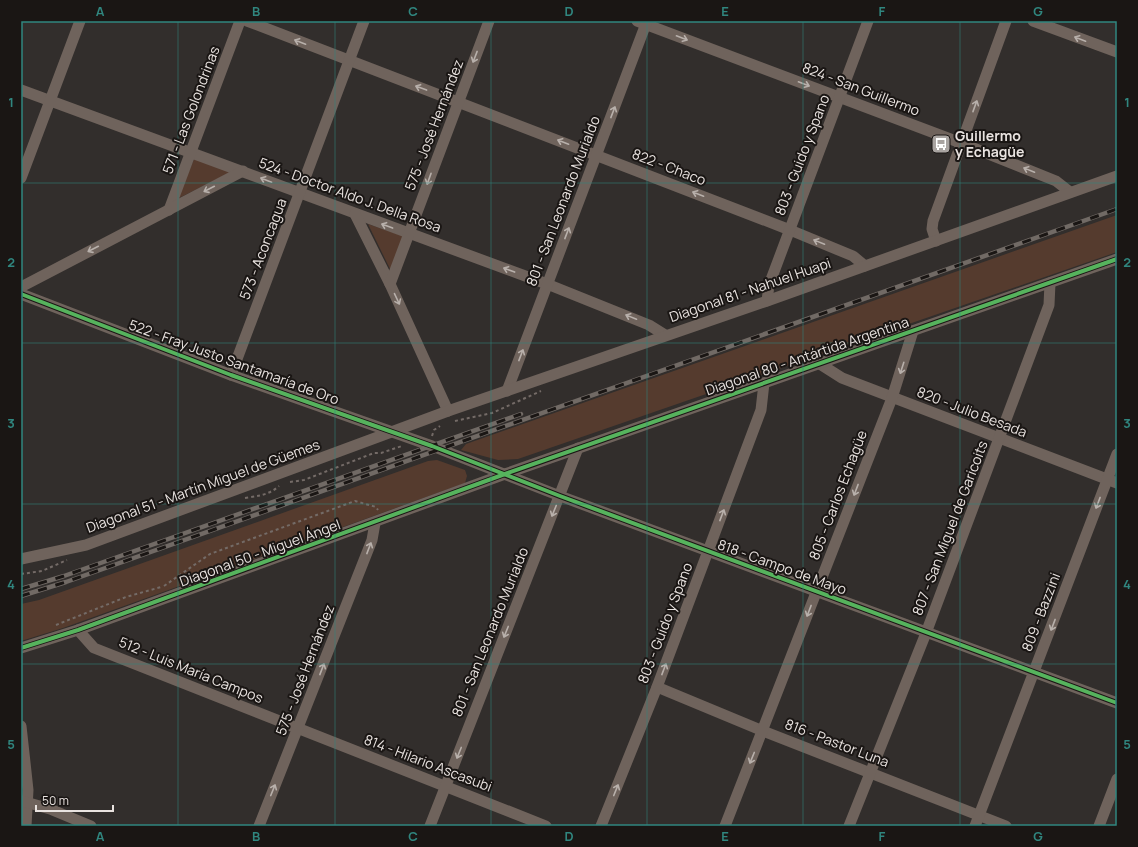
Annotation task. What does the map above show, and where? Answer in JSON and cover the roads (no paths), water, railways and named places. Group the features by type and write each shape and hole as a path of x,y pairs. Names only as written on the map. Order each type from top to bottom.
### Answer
{"street":[{"path":"21,178 80,21"},
{"name":"571 - Las Golondrinas","path":"169,210 240,21"},
{"name":"822 - Chaco","path":"247,21 790,230 853,256 865,266"},
{"name":"573 - Aconcagua","path":"231,375 364,21"},
{"name":"575 - José Hernández","path":"390,284 489,21"},
{"name":"803 - Guido y Spano","path":"767,301 769,285 868,21"},
{"path":"936,241 932,229 933,221 1006,21"},
{"path":"1034,21 1117,52"},
{"name":"824 - San Guillermo","path":"644,22 961,143 1056,181 1070,192"},
{"name":"801 - San Leonardo Murialdo","path":"507,391 597,155 644,22"},
{"name":"524 - Doctor Aldo J. Della Rosa","path":"21,90 547,284 650,324 665,335"},
{"path":"21,287 243,171"},
{"name":"Diagonal 81 - Nahuel Huapi","path":"393,432 449,416 507,391 665,335 767,301 1117,176"},
{"path":"355,214 390,284 449,416"},
{"name":"Diagonal 80 - Antártida Argentina","path":"505,474 1117,260"},
{"name":"807 - San Miguel de Garicoits","path":"849,826 926,633 1049,305 1050,283"},
{"name":"522 - Fray Justo Santamaría de Oro","path":"21,294 231,375 441,449"},
{"name":"805 - Carlos Echagüe","path":"725,826 892,398 914,331"},
{"name":"820 - Julio Besada","path":"820,364 842,378 1112,481"},
{"name":"803 - Guido y Spano","path":"601,826 657,687 761,410 764,383"},
{"name":"Diagonal 51 - Martín Miguel de Güemes","path":"21,559 86,545 393,432"},
{"name":"801 - San Leonardo Murialdo","path":"430,826 578,448"},
{"name":"818 - Campo de Mayo","path":"441,449 560,496 1117,703"},
{"name":"809 - Bazzini","path":"975,826 1112,481 1117,454"},
{"name":"Diagonal 50 - Miguel Ángel","path":"21,648 78,630 375,523 505,474"},
{"name":"575 - José Hernández","path":"259,826 372,540 375,523"},
{"name":"512 - Luis María Campos","path":"78,630 94,648 298,729"},
{"name":"816 - Pastor Luna","path":"657,687 763,731 1006,826"},
{"path":"21,726 26,826"},
{"name":"814 - Hilario Ascasubi","path":"298,729 446,785 546,826"},
{"path":"1099,826 1117,779"},
{"path":"25,802 91,826"}],"railway":[{"path":"21,596 66,582 1117,209"},
{"path":"21,589 64,576 521,414"}],"place":[{"name":"Guillermo y Echagüe","path":"941,144"}]}
